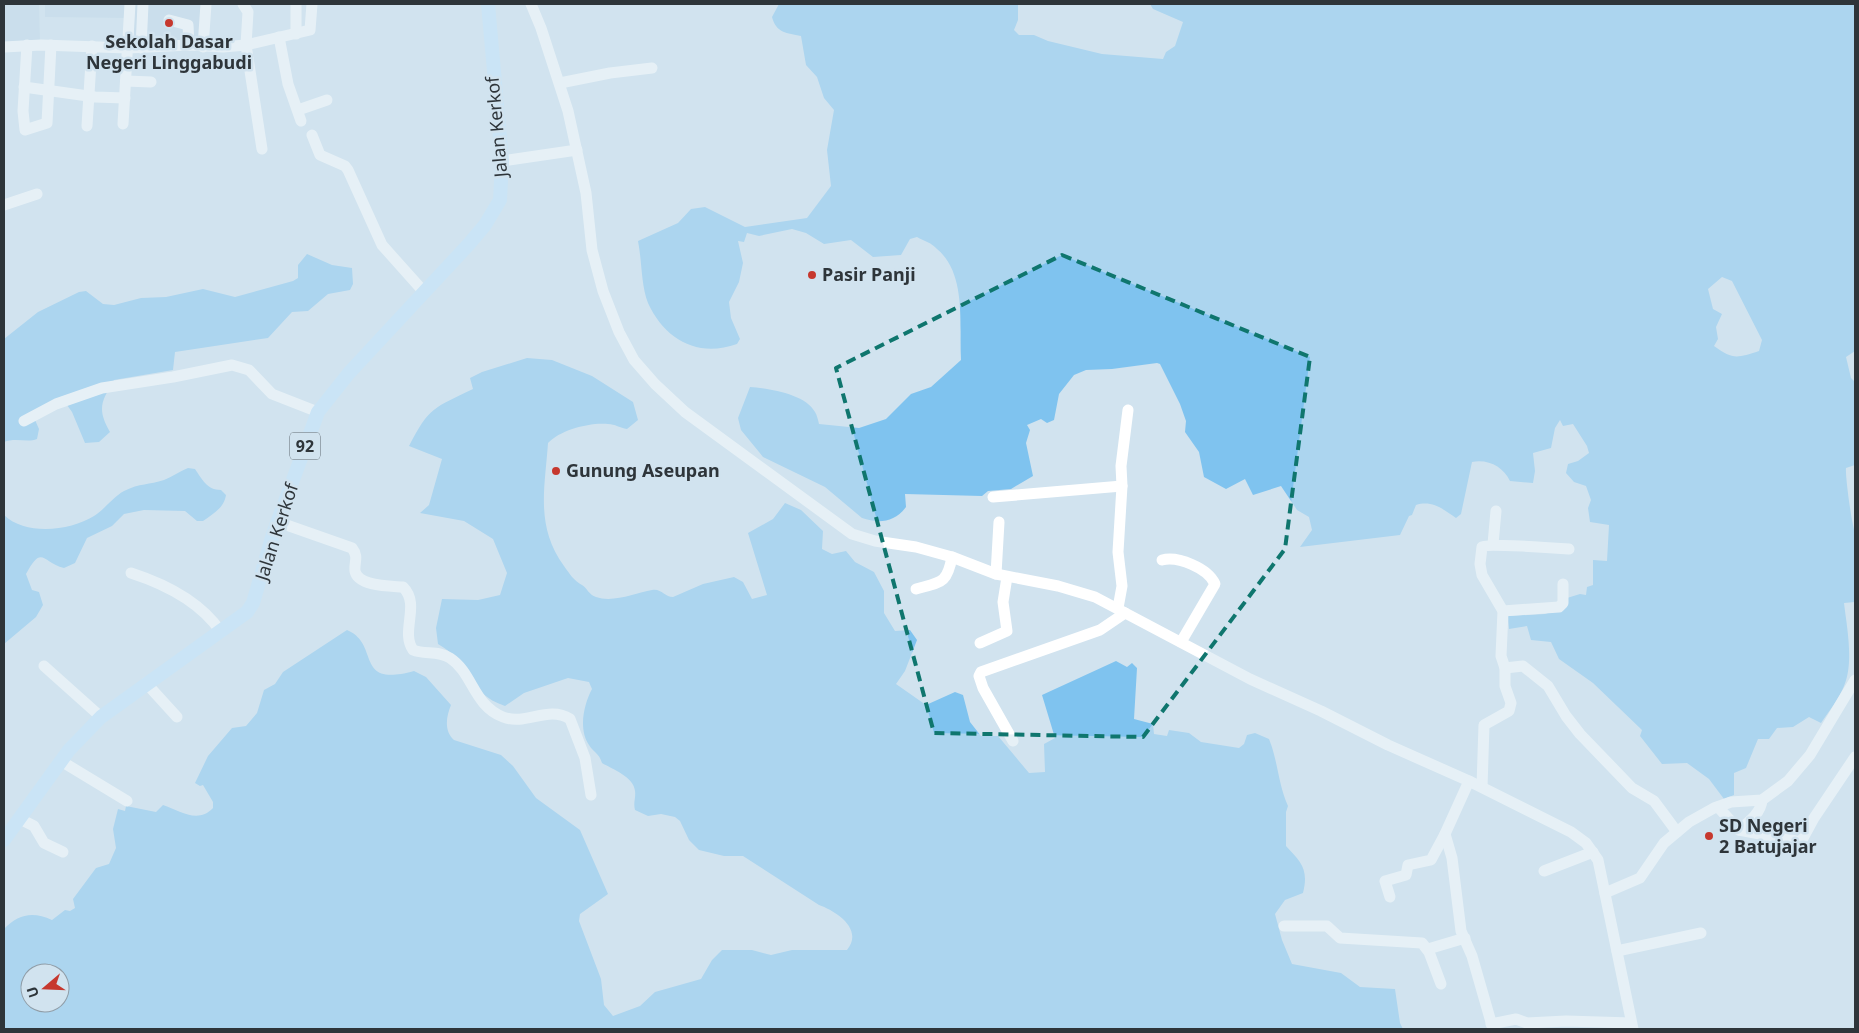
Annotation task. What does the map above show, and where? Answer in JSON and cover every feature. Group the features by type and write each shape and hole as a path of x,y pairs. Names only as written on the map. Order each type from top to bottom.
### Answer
{"main road":[{"name":"Jalan Kerkof","path":"4,840 61,761 101,717 146,683 244,616 254,603 278,522 318,412 349,373 469,244 493,213 500,200 502,161 488,4"}],"street":[{"path":"123,124 130,4"},
{"path":"141,48 143,4"},
{"path":"203,46 206,4"},
{"path":"243,4 248,12 246,45 262,149"},
{"path":"296,4 296,34"},
{"path":"4,47 51,45 141,48 189,45 246,45 310,30 312,4"},
{"path":"531,4 560,83 577,150 588,210 592,250 603,291 625,344 645,374 685,412 779,479 841,528 862,538 916,547 952,557 1001,576 1058,586 1095,597 1250,679 1321,711 1388,746 1482,787 1571,832 1586,843 1593,852 1602,873 1632,1026 1566,1021 1527,1023 1516,1019 1492,1026 1458,914 1452,858 1445,834"},
{"path":"169,20 188,25 189,45"},
{"path":"279,37 288,84 300,115 327,100"},
{"path":"27,45 24,130 48,123 51,45"},
{"path":"87,126 87,96 92,46"},
{"path":"560,83 610,73 652,68"},
{"path":"126,81 151,82"},
{"path":"24,88 87,96 125,98"},
{"path":"312,135 320,155 345,166 348,170 382,245 424,292"},
{"path":"502,161 577,150"},
{"path":"4,205 38,194"},
{"path":"24,421 56,404 102,388 173,377 232,365 249,370 272,394 318,412"},
{"path":"1013,741 983,688 979,676 982,672 1100,630 1122,610 1122,586 1118,552 1122,486 1121,466 1128,410"},
{"path":"993,496 1122,486"},
{"path":"1492,544 1496,511"},
{"path":"278,522 352,548 357,559 355,572 358,577 372,585 403,587 411,598 409,637 413,650 437,652 449,657 460,666 480,700 492,711 514,720 554,712 570,720 585,758 591,795"},
{"path":"980,643 1007,631 1001,576 999,522"},
{"path":"1482,787 1484,724 1504,715 1511,708 1505,686 1505,668 1501,653 1503,611 1480,571 1482,547 1492,544 1569,549"},
{"path":"916,589 945,580 949,574 952,557"},
{"path":"1162,560 1175,558 1187,562 1213,580 1215,584 1181,642"},
{"path":"131,573 175,590 216,624 221,632"},
{"path":"1503,611 1559,607 1563,603 1563,584"},
{"path":"44,666 101,717"},
{"path":"1505,668 1523,666 1548,686 1566,716 1580,734 1632,788 1654,801 1677,832"},
{"path":"1605,893 1640,878 1664,843 1689,822 1718,807 1738,801 1762,800 1788,781 1810,755 1855,680"},
{"path":"146,683 177,716"},
{"path":"1718,807 1739,830 1801,842 1814,818 1855,757"},
{"path":"61,761 127,802"},
{"path":"1390,897 1385,881 1406,874 1408,865 1430,861 1445,834 1469,781"},
{"path":"1739,830 1757,813 1761,807 1762,800"},
{"path":"20,819 34,826 44,843 63,852"},
{"path":"1544,871 1593,852"},
{"path":"1284,926 1327,926 1340,938 1418,942 1425,945 1428,949 1441,984"},
{"path":"1617,951 1701,933"},
{"path":"1428,949 1465,938"}],"highlighted area":[{"path":"1062,255 1310,357 1285,549 1143,737 934,733 836,368"}],"shaded area":[{"path":"4,4 39,4 40,44 4,44"},
{"path":"45,4 129,4 129,18 45,17"},
{"name":"Sekolah Dasar Negeri Linggabudi","path":"134,4 204,4 202,42 134,47"},
{"path":"779,4 1018,4 1018,20 1014,30 1019,35 1034,35 1048,41 1102,54 1163,59 1166,52 1175,46 1183,22 1153,9 1150,4 1855,4 1855,351 1846,357 1851,378 1855,382 1855,465 1846,468 1846,473 1855,532 1855,602 1844,603 1849,645 1849,667 1844,686 1837,700 1821,723 1809,717 1793,727 1777,728 1769,739 1758,739 1746,768 1734,773 1734,795 1724,799 1709,779 1687,763 1662,764 1640,736 1642,730 1593,683 1559,659 1551,642 1531,640 1527,626 1509,629 1508,616 1545,614 1562,608 1567,598 1580,594 1586,595 1587,587 1593,585 1593,560 1607,561 1609,525 1590,522 1588,508 1591,500 1586,486 1574,482 1566,473 1568,464 1578,461 1589,453 1587,446 1573,424 1563,426 1560,420 1555,428 1551,448 1533,453 1535,471 1533,483 1510,481 1504,472 1495,465 1478,461 1472,462 1461,514 1456,518 1437,506 1427,504 1416,505 1400,535 1300,547 1312,530 1309,517 1297,510 1281,486 1253,495 1245,479 1226,489 1204,477 1199,452 1185,432 1186,421 1180,404 1160,364 1157,363 1112,369 1086,370 1074,375 1059,394 1054,420 1047,423 1041,419 1027,425 1030,430 1026,443 1033,476 1011,489 988,491 982,496 905,494 906,507 892,519 874,521 862,518 825,487 763,457 741,430 738,418 750,387 795,396 810,406 817,416 819,424 859,428 886,419 911,394 931,387 961,360 960,301 953,272 947,260 935,247 917,237 910,239 901,255 873,257 851,240 824,244 806,233 792,229 759,236 747,233 744,242 738,241 743,263 739,282 729,302 731,318 740,339 737,344 709,349 684,343 673,336 655,316 646,296 638,241 678,223 691,209 705,207 745,227 807,218 831,186 827,150 834,110 824,98 817,77 806,65 801,36 779,29 772,17","holes":["1722,277 1732,281 1762,340 1759,351 1740,356 1731,356 1714,346 1718,339 1716,327 1722,314 1713,309 1708,289"]},
{"path":"307,254 332,265 352,268 353,284 350,290 328,294 308,311 292,312 268,338 175,352 173,370 114,380 102,406 103,417 110,432 99,442 85,443 72,412 62,398 32,413 39,429 37,439 4,442 4,339 38,312 79,292 86,291 103,304 114,305 141,298 166,297 203,289 235,297 293,281 298,278 298,265"},
{"path":"527,358 552,360 592,376 633,402 638,420 627,429 611,424 593,424 560,434 548,443 544,506 549,536 555,551 570,574 594,596 610,599 655,590 673,597 703,584 734,577 743,582 752,599 767,595 748,533 773,519 785,503 801,510 823,531 822,549 832,554 846,551 855,562 874,572 884,591 884,613 895,631 910,630 917,640 905,671 896,684 926,705 955,692 963,695 970,722 981,736 998,736 1029,773 1045,772 1044,744 1055,738 1042,695 1116,661 1127,667 1132,663 1137,668 1134,719 1153,724 1154,734 1167,736 1169,730 1189,733 1201,742 1239,748 1244,744 1247,735 1255,733 1269,739 1288,806 1286,812 1286,846 1300,862 1305,878 1303,893 1285,900 1275,914 1282,940 1292,964 1341,973 1360,987 1395,989 1400,1023 1403,1029 4,1029 4,929 20,917 32,915 52,920 65,910 70,911 75,908 73,899 96,868 109,864 116,848 113,829 118,809 125,811 126,806 156,812 163,805 195,816 207,813 213,808 213,802 203,785 200,786 195,783 208,756 232,728 246,726 257,713 264,690 275,684 283,672 347,630 357,636 370,662 375,669 383,674 395,675 414,671 426,677 451,705 447,728 454,740 501,755 513,766 536,798 580,830 608,894 580,914 579,921 601,979 604,1005 613,1016 640,1006 655,992 701,979 712,960 722,950 752,950 771,955 792,950 847,950 852,935 850,928 840,916 819,905 743,856 724,856 699,850 689,840 680,821 675,817 661,814 648,816 635,810 634,786 622,774 602,763 586,739 583,717 592,689 589,682 568,678 524,693 505,706 483,694 457,660 438,644 436,628 442,599 478,600 500,595 507,573 493,539 464,521 420,513 429,505 442,459 409,446 422,423 434,410 473,389 470,378 482,372"},
{"path":"188,468 195,469 208,486 221,490 226,495 223,504 218,510 203,521 197,521 185,511 144,510 124,514 112,526 87,538 75,563 64,568 39,557 26,574 32,590 39,592 43,605 36,617 4,644 4,515 13,522 36,528 61,528 73,525 94,516 124,491 164,480"}],"place":[{"name":"Sekolah Dasar Negeri Linggabudi","path":"169,23"},
{"name":"Pasir Panji","path":"812,275"},
{"name":"Gunung Aseupan","path":"556,471"},
{"name":"SD Negeri 2 Batujajar","path":"1709,836"}]}
